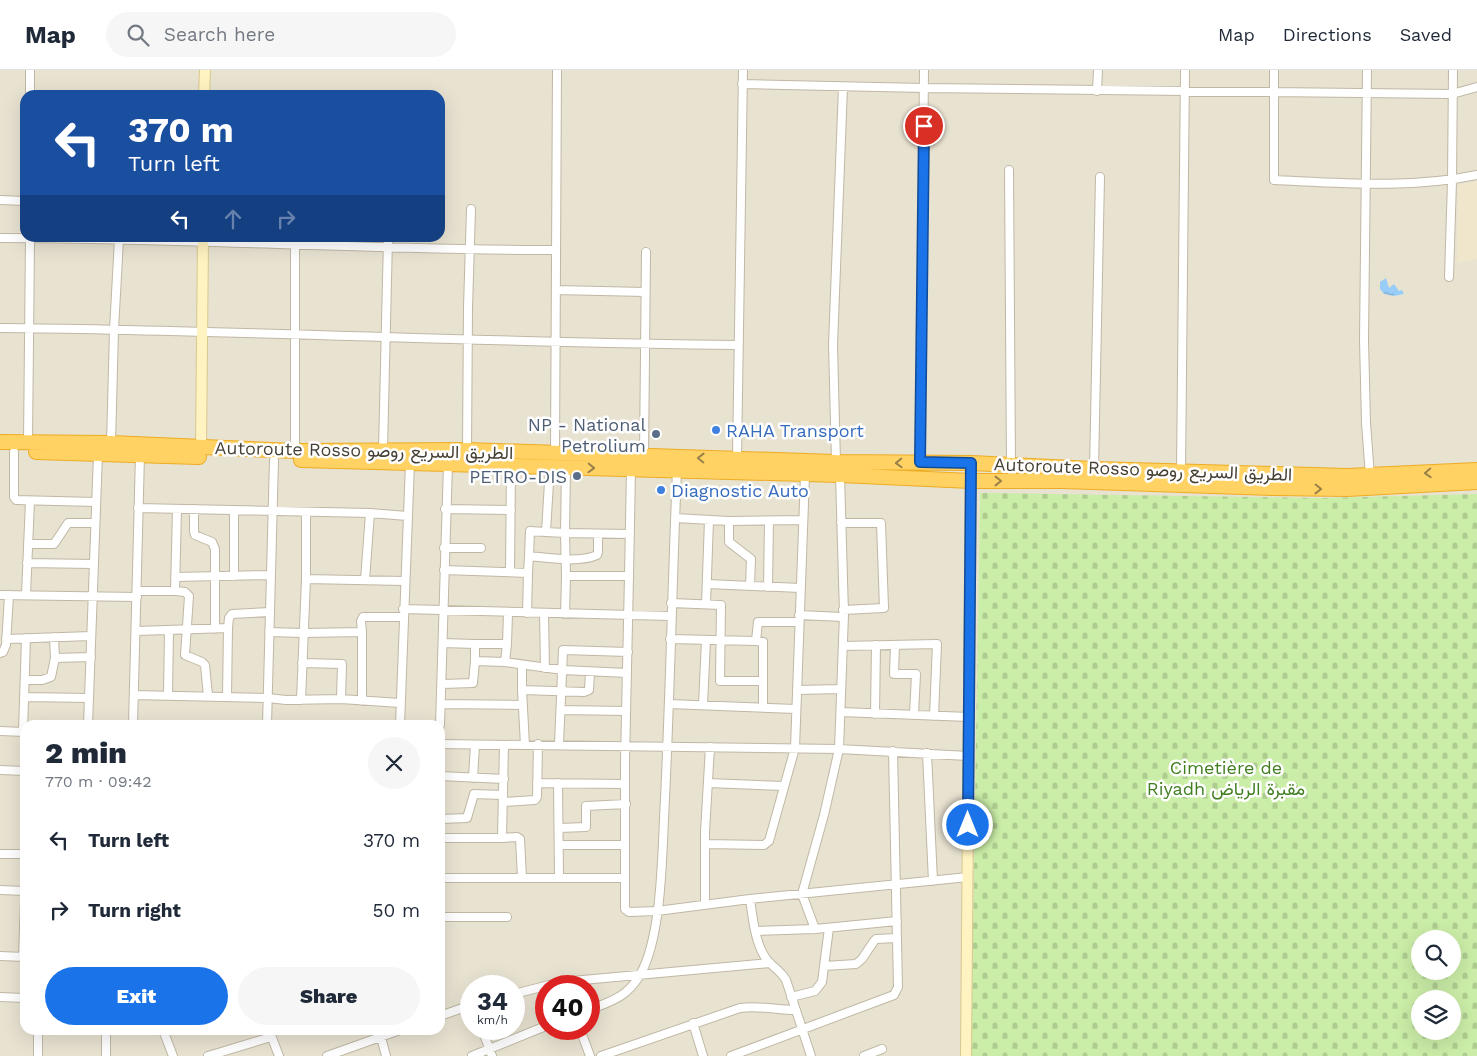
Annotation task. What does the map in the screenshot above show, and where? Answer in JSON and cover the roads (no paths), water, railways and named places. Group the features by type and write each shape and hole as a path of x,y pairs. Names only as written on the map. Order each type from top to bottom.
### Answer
{"highway":[{"name":"Autoroute Rosso الطريق السريع روصو","path":"0,442 111,443 295,451 467,450 552,460 566,467 806,475 838,469 920,462 1181,472 1370,476 1477,470"},
{"name":"Autoroute Rosso الطريق السريع روصو","path":"0,451 511,466 552,460 644,456 737,458 971,481 1062,481 1347,489 1477,482"}],"street":[{"path":"30,70 30,90"},
{"path":"204,90 205,70"},
{"path":"546,532 552,460 556,341 557,70"},
{"path":"737,458 742,70"},
{"path":"920,462 924,70"},
{"path":"1097,90 1098,70"},
{"path":"1181,472 1185,70"},
{"path":"1274,70 1274,180 1366,184 1452,180 1477,175"},
{"path":"1367,70 1364,340 1366,423 1370,476"},
{"path":"1449,277 1453,70"},
{"path":"742,84 1366,94 1452,94 1477,87"},
{"path":"815,929 802,894 828,801 840,749 843,646 842,523 838,469 834,319 843,87"},
{"path":"1009,170 1011,466"},
{"path":"1094,469 1100,177"},
{"path":"0,200 20,200"},
{"path":"467,450 471,208"},
{"path":"0,238 20,238"},
{"path":"28,443 30,242"},
{"path":"111,443 118,242"},
{"path":"201,448 203,242"},
{"path":"295,451 295,242 470,250 556,250"},
{"path":"383,450 388,242"},
{"path":"644,456 646,252"},
{"path":"556,290 645,292"},
{"path":"0,328 202,331 738,345"},
{"path":"14,452 14,497 16,500 96,502"},
{"path":"88,720 98,454"},
{"path":"133,720 140,455"},
{"path":"267,720 274,460"},
{"path":"400,720 410,463"},
{"path":"966,1056 971,463"},
{"path":"440,720 445,509 448,464"},
{"path":"510,572 511,466"},
{"path":"565,614 566,467"},
{"path":"631,469 624,846 625,909 629,912 657,911 968,877"},
{"path":"600,1006 624,995 640,975 648,957 657,911 668,747 670,616 677,471"},
{"path":"705,844 764,845 769,841 795,748 806,475"},
{"path":"26,595 30,501"},
{"path":"138,508 407,516"},
{"path":"175,591 177,509"},
{"path":"194,509 195,535 214,544 215,629"},
{"path":"445,509 511,510"},
{"path":"234,510 234,576"},
{"path":"301,700 306,578 306,512"},
{"path":"365,580 370,514"},
{"path":"675,518 729,522 803,520"},
{"path":"706,604 709,520"},
{"path":"768,587 769,521"},
{"path":"729,522 729,542 751,559 750,586"},
{"path":"28,544 54,544 68,523 95,523"},
{"path":"756,641 758,622 799,619 884,608 881,523 842,523"},
{"path":"527,613 530,531 630,534"},
{"path":"529,556 566,559 597,556 598,534"},
{"path":"444,548 482,548"},
{"path":"27,562 94,564"},
{"path":"444,570 528,573"},
{"path":"175,577 271,575"},
{"path":"566,576 630,576"},
{"path":"306,578 404,581"},
{"path":"707,584 800,588"},
{"path":"0,595 92,596 185,592 189,596 185,655 205,665 208,696"},
{"path":"0,653 5,649 9,595"},
{"path":"671,603 721,605 720,681 763,681"},
{"path":"362,700 363,617 444,611 670,616"},
{"path":"227,696 229,618 232,614 270,612"},
{"path":"505,662 508,613"},
{"path":"544,613 545,668"},
{"path":"136,631 228,628"},
{"path":"168,695 169,630"},
{"path":"269,632 362,632"},
{"path":"6,639 91,636"},
{"path":"25,680 42,680 52,677 55,658 54,637"},
{"path":"24,720 26,638"},
{"path":"670,639 763,642 763,708"},
{"path":"703,705 706,640"},
{"path":"443,643 507,644"},
{"path":"442,684 473,683 475,644"},
{"path":"843,646 937,644 934,716"},
{"path":"875,714 876,645"},
{"path":"895,645 894,674 916,674 914,715"},
{"path":"559,744 563,650 628,652"},
{"path":"55,658 91,657"},
{"path":"475,661 505,662 563,670 627,673"},
{"path":"302,663 342,664 341,700"},
{"path":"522,664 524,744"},
{"path":"522,690 584,692 589,690 590,672"},
{"path":"797,690 841,689"},
{"path":"134,695 400,702"},
{"path":"24,697 89,698"},
{"path":"441,704 523,705"},
{"path":"669,704 796,709"},
{"path":"561,710 626,711"},
{"path":"841,712 969,717"},
{"path":"0,731 20,732"},
{"path":"445,744 559,744 840,749 968,756"},
{"path":"445,819 467,818 474,794 535,800 537,797 538,744"},
{"path":"473,778 475,745"},
{"path":"502,838 504,745"},
{"path":"705,905 705,844 710,747"},
{"path":"731,1056 894,995 897,992 893,751"},
{"path":"928,753 933,880"},
{"path":"0,770 20,771"},
{"path":"445,776 504,778"},
{"path":"537,783 625,784"},
{"path":"558,783 559,878"},
{"path":"708,783 784,786"},
{"path":"558,828 586,827 586,806 626,804"},
{"path":"445,838 520,838 522,878"},
{"path":"559,845 624,846"},
{"path":"0,854 20,854"},
{"path":"445,878 624,878"},
{"path":"0,890 20,890"},
{"path":"750,900 756,931 766,959 783,974 811,1056"},
{"path":"445,917 507,917"},
{"path":"756,931 815,929 897,921"},
{"path":"792,997 815,991 822,982 828,928"},
{"path":"824,966 856,964 862,960 876,939 897,938"},
{"path":"0,956 20,957"},
{"path":"600,980 770,963"},
{"path":"0,997 20,998"},
{"path":"601,1056 728,1011 751,1006 796,1010"},
{"path":"445,1014 460,1009"},
{"path":"692,1023 703,1056"},
{"path":"472,1056 490,1052 535,1031"},
{"path":"38,1035 38,1056"},
{"path":"106,1035 106,1056"},
{"path":"165,1035 173,1056"},
{"path":"208,1056 267,1035"},
{"path":"270,1035 280,1056"},
{"path":"327,1056 376,1035"},
{"path":"381,1035 386,1056"},
{"path":"486,1040 490,1052"},
{"path":"584,1040 590,1056"},
{"path":"864,1056 882,1050"}],"water":[{"path":"1386,278 1389,288 1394,284 1404,294 1394,296 1384,294 1380,289 1380,282"}],"place":[{"name":"RAHA Transport","path":"716,430"},
{"name":"NP - National Petrolium","path":"656,434"},
{"name":"PETRO-DIS","path":"577,476"},
{"name":"Diagnostic Auto","path":"661,490"}],"park label":[{"name":"Cimetière de Riyadh مقبرة الرياض","path":"1226,778"}]}
